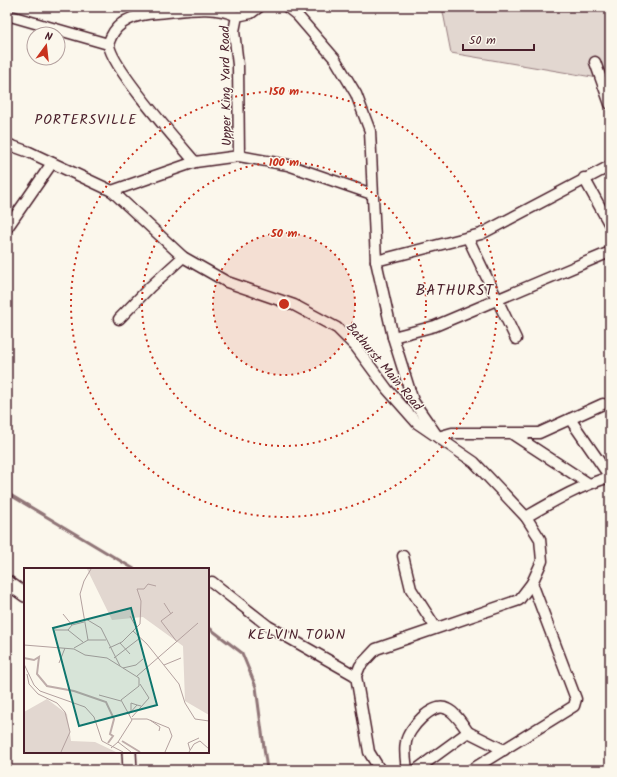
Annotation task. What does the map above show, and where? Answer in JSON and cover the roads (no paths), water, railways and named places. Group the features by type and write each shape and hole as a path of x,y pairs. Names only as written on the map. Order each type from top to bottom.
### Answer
{"main road":[{"path":"7,582 24,594"},
{"path":"129,753 130,770"}],"street":[{"name":"Upper King Yard Road","path":"239,156 238,65 234,31 237,16 251,13 259,7"},
{"path":"287,7 297,15 335,59 356,94 370,130 376,260 393,337 413,401 438,437 452,433 514,435 539,433 602,404"},
{"path":"195,162 138,93 113,58 108,44 113,32 122,23 142,10 198,9 228,11 237,16"},
{"path":"14,17 108,44"},
{"path":"595,62 610,104"},
{"name":"Bathurst Main Road","path":"7,144 112,191 183,257 227,282 294,306 337,328 356,347 387,389 417,423 474,462 526,517 540,539 542,561 532,583 519,600 376,649 360,666 356,676"},
{"path":"112,191 195,162 239,156 288,166 372,194"},
{"path":"7,228 52,163"},
{"path":"376,260 481,234 584,178 610,166"},
{"path":"584,178 610,225"},
{"path":"468,238 516,339"},
{"path":"393,337 435,326 610,252"},
{"path":"119,319 150,287 183,257"},
{"path":"526,517 568,493 588,484 610,477 570,419"},
{"path":"514,435 588,484"},
{"path":"403,556 411,589 436,628"},
{"path":"212,582 268,626 356,676 369,752 380,770"},
{"path":"471,770 574,706 576,699 532,583"},
{"path":"407,770 406,741 411,731 430,710 438,707 448,709 468,732 504,750"},
{"path":"416,770 468,732"}],"waterway":[{"path":"7,493 132,568"},
{"path":"209,628 242,653 256,687 267,770"}],"district":[{"name":"PORTERSVILLE","path":"86,119"},
{"name":"BATHURST","path":"455,290"},
{"name":"KELVIN TOWN","path":"297,634"}]}
